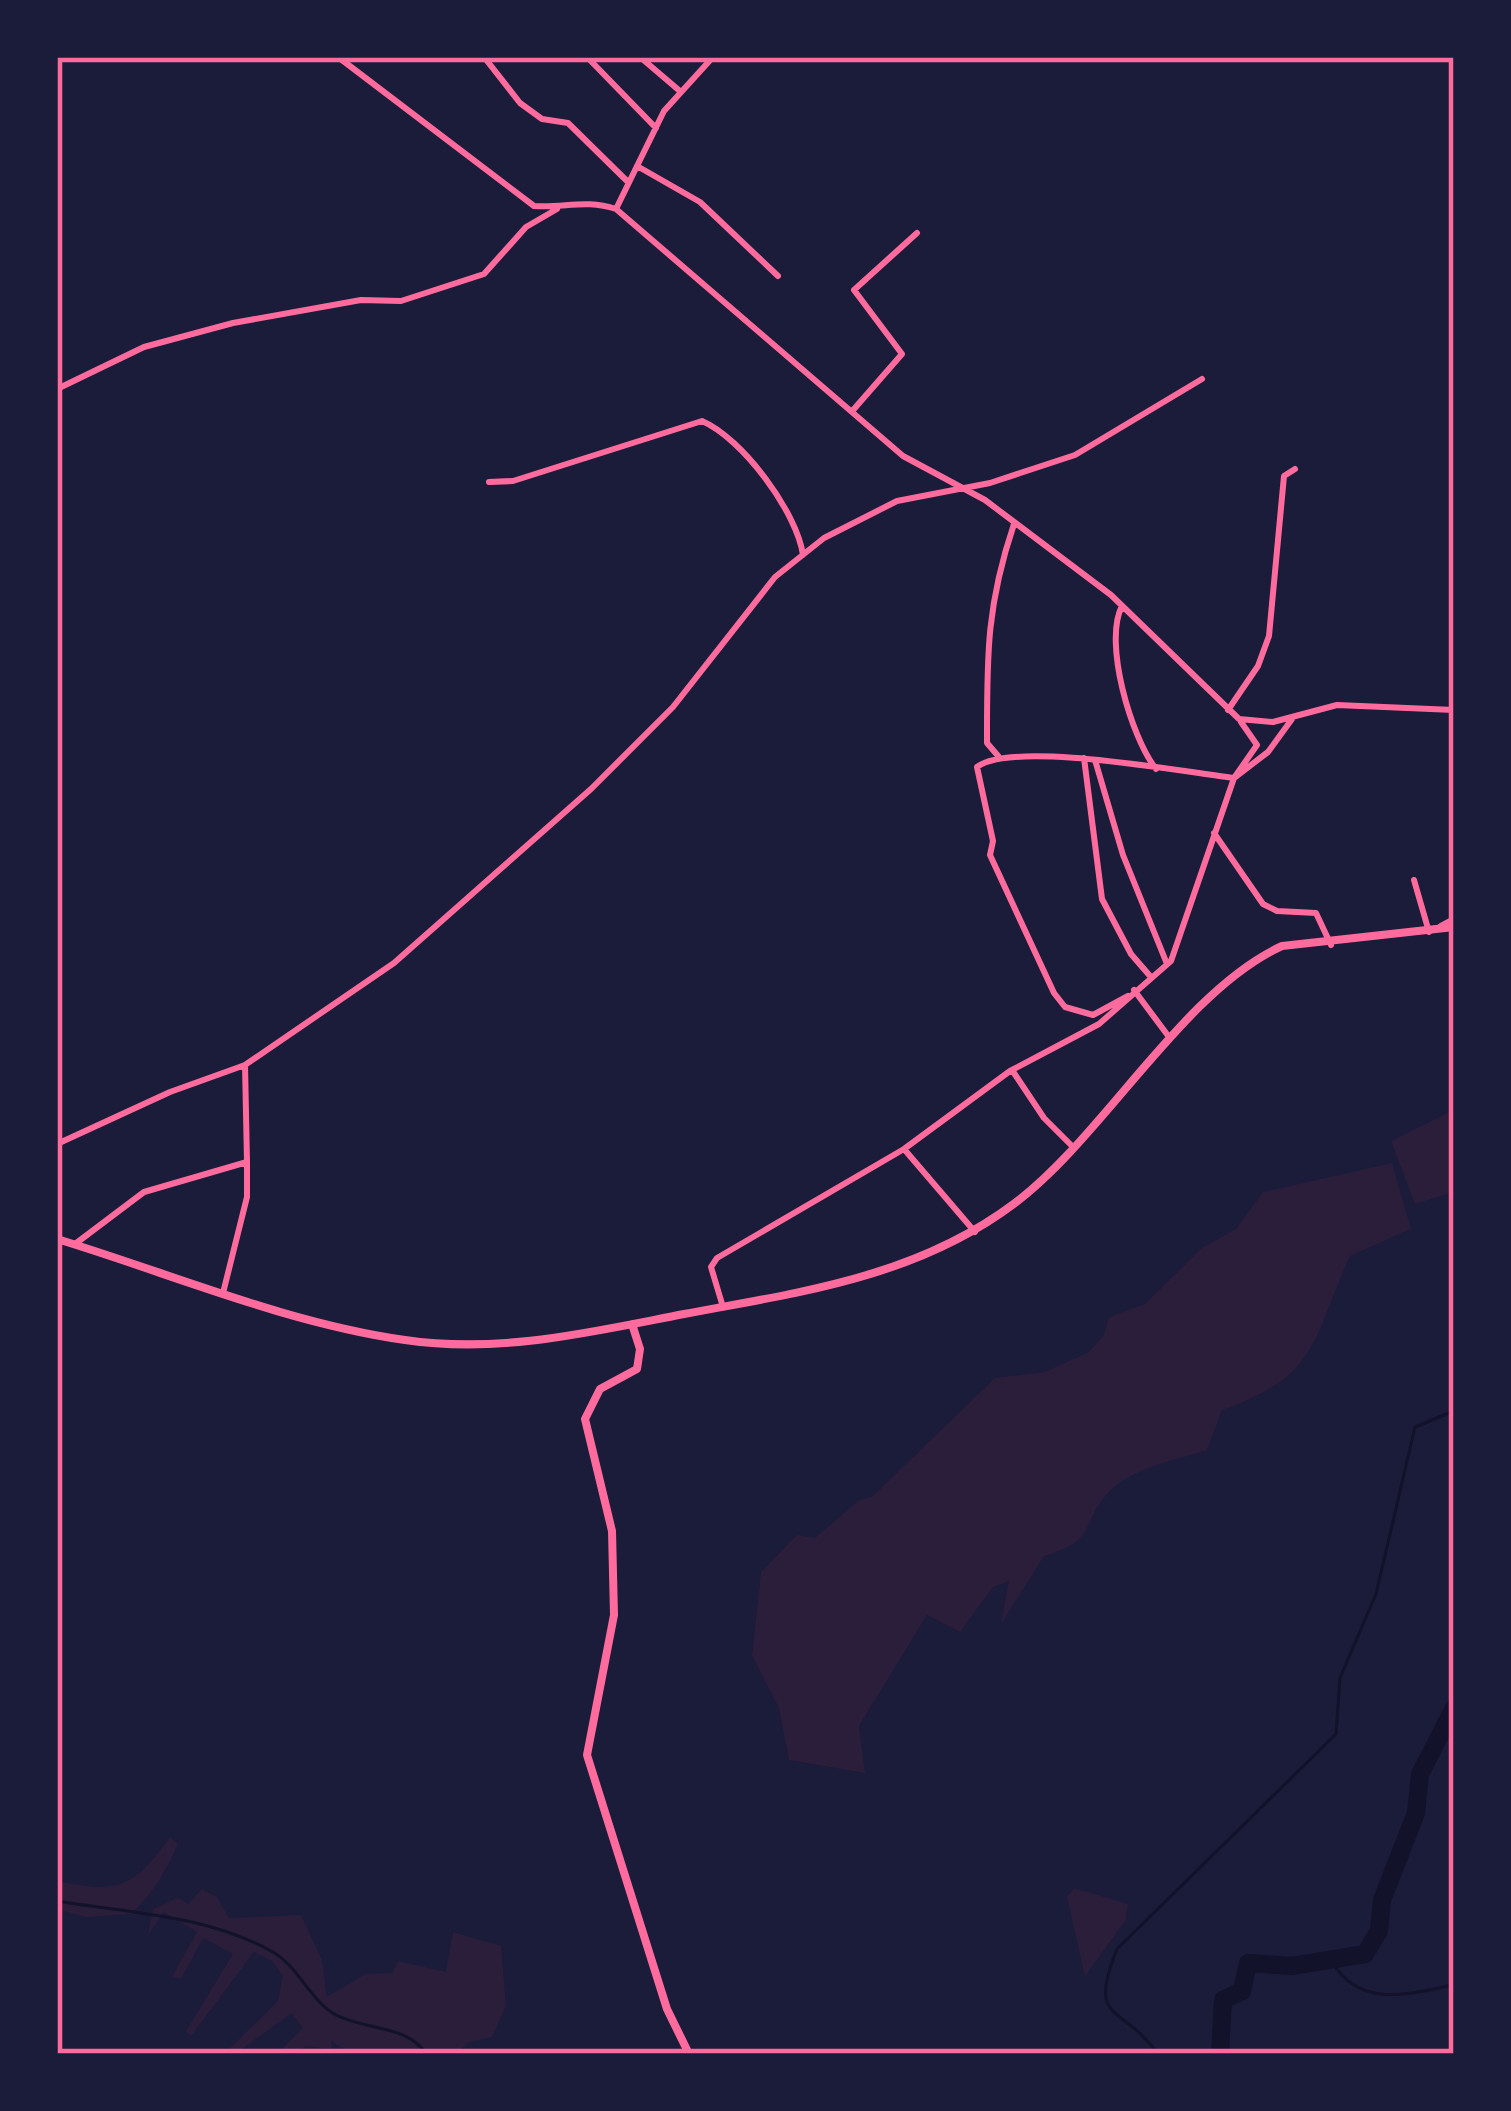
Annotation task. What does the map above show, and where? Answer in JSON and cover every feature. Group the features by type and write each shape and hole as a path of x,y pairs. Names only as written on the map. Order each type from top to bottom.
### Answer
{"main road":[{"path":"57,1239 223,1294 365,1331 442,1343 545,1341 773,1301 885,1271 975,1232 1020,1200 1171,1040 1259,956 1282,946 1428,933 1454,923"},
{"path":"632,1324 640,1349 637,1369 600,1390 585,1419 612,1532 614,1615 587,1755 667,2009 689,2054"}],"street":[{"path":"338,57 511,192 534,206 560,208"},
{"path":"484,57 520,103 542,119 568,123 628,182"},
{"path":"587,57 656,128"},
{"path":"640,57 680,92"},
{"path":"616,208 656,128 680,92 713,57"},
{"path":"637,166 700,202 778,276"},
{"path":"57,389 144,347 233,323 361,300 401,301 484,274 526,227 560,208 591,200 616,208 921,469 966,488 1122,605 1239,719 1257,746 1234,778 1179,946 1167,964 1100,1024 1012,1070 904,1149 717,1258 711,1267 723,1307"},
{"path":"854,409 902,354 854,290 917,233"},
{"path":"57,1144 170,1092 245,1065 394,963 562,818 673,707 753,600 803,554 878,509 1075,455 1202,379"},
{"path":"489,482 513,482 702,421 722,430 751,460 800,533 803,554"},
{"path":"1228,711 1265,649 1281,549 1284,476 1294,469"},
{"path":"1000,758 987,743 985,640 998,568 1014,524"},
{"path":"1122,605 1112,624 1118,671 1156,769"},
{"path":"1239,719 1292,719 1337,705 1454,710"},
{"path":"1132,993 1093,1016 1065,1006 1054,993 990,855 990,823 977,767 1000,758 1084,758 1234,778 1268,752 1292,719"},
{"path":"1084,758 1102,899 1131,954 1150,976"},
{"path":"1095,760 1123,855 1167,964"},
{"path":"1214,832 1263,904 1277,911 1316,914 1331,945"},
{"path":"1414,880 1428,933"},
{"path":"1132,993 1171,1040"},
{"path":"223,1294 247,1197 245,1065"},
{"path":"1012,1070 1044,1118 1073,1147"},
{"path":"904,1149 975,1232"},
{"path":"74,1244 144,1192 247,1162"}],"shaded area":[{"path":"1454,1110 1454,1192 1415,1204 1391,1141"},
{"path":"1392,1163 1411,1229 1350,1256 1318,1334 1295,1369 1254,1397 1222,1410 1207,1450 1155,1466 1118,1484 1100,1503 1081,1537 1044,1556 1001,1624 1009,1581 993,1587 960,1632 927,1615 859,1726 865,1773 789,1760 779,1708 752,1656 761,1572 797,1535 815,1538 858,1501 873,1496 995,1378 1045,1372 1089,1352 1104,1335 1109,1317 1145,1304 1202,1248 1236,1229 1263,1192"},
{"path":"170,1837 178,1844 168,1864 131,1914 85,1917 57,1909 57,1881 95,1887 123,1883 146,1867"},
{"path":"1074,1888 1128,1904 1125,1921 1085,1976 1067,1897"},
{"path":"202,1889 217,1897 229,1918 301,1915 322,1960 327,1997 365,1974 392,1973 398,1961 446,1972 453,1932 501,1946 506,2006 492,2037 469,2042 456,2054 352,2054 331,2041 332,2049 306,2046 294,2054 277,2054 303,2028 292,2013 235,2054 224,2054 278,2001 283,1976 272,1961 254,1952 191,2036 186,2031 233,1954 203,1938 181,1979 172,1977 197,1932 164,1912 148,1935 153,1909 178,1898 188,1904"}],"waterway":[{"path":"1158,2054 1107,2002 1117,1949 1336,1734 1340,1678 1376,1594 1415,1427 1454,1411"},
{"path":"1220,2054 1223,2000 1242,1991 1248,1963 1292,1966 1365,1954 1379,1931 1382,1900 1416,1813 1420,1774 1454,1708"},
{"path":"57,1901 167,1917 246,1939 281,1957 336,2015 409,2038 426,2054"},
{"path":"1332,1962 1344,1977 1371,1992 1402,1994 1454,1985"}]}
